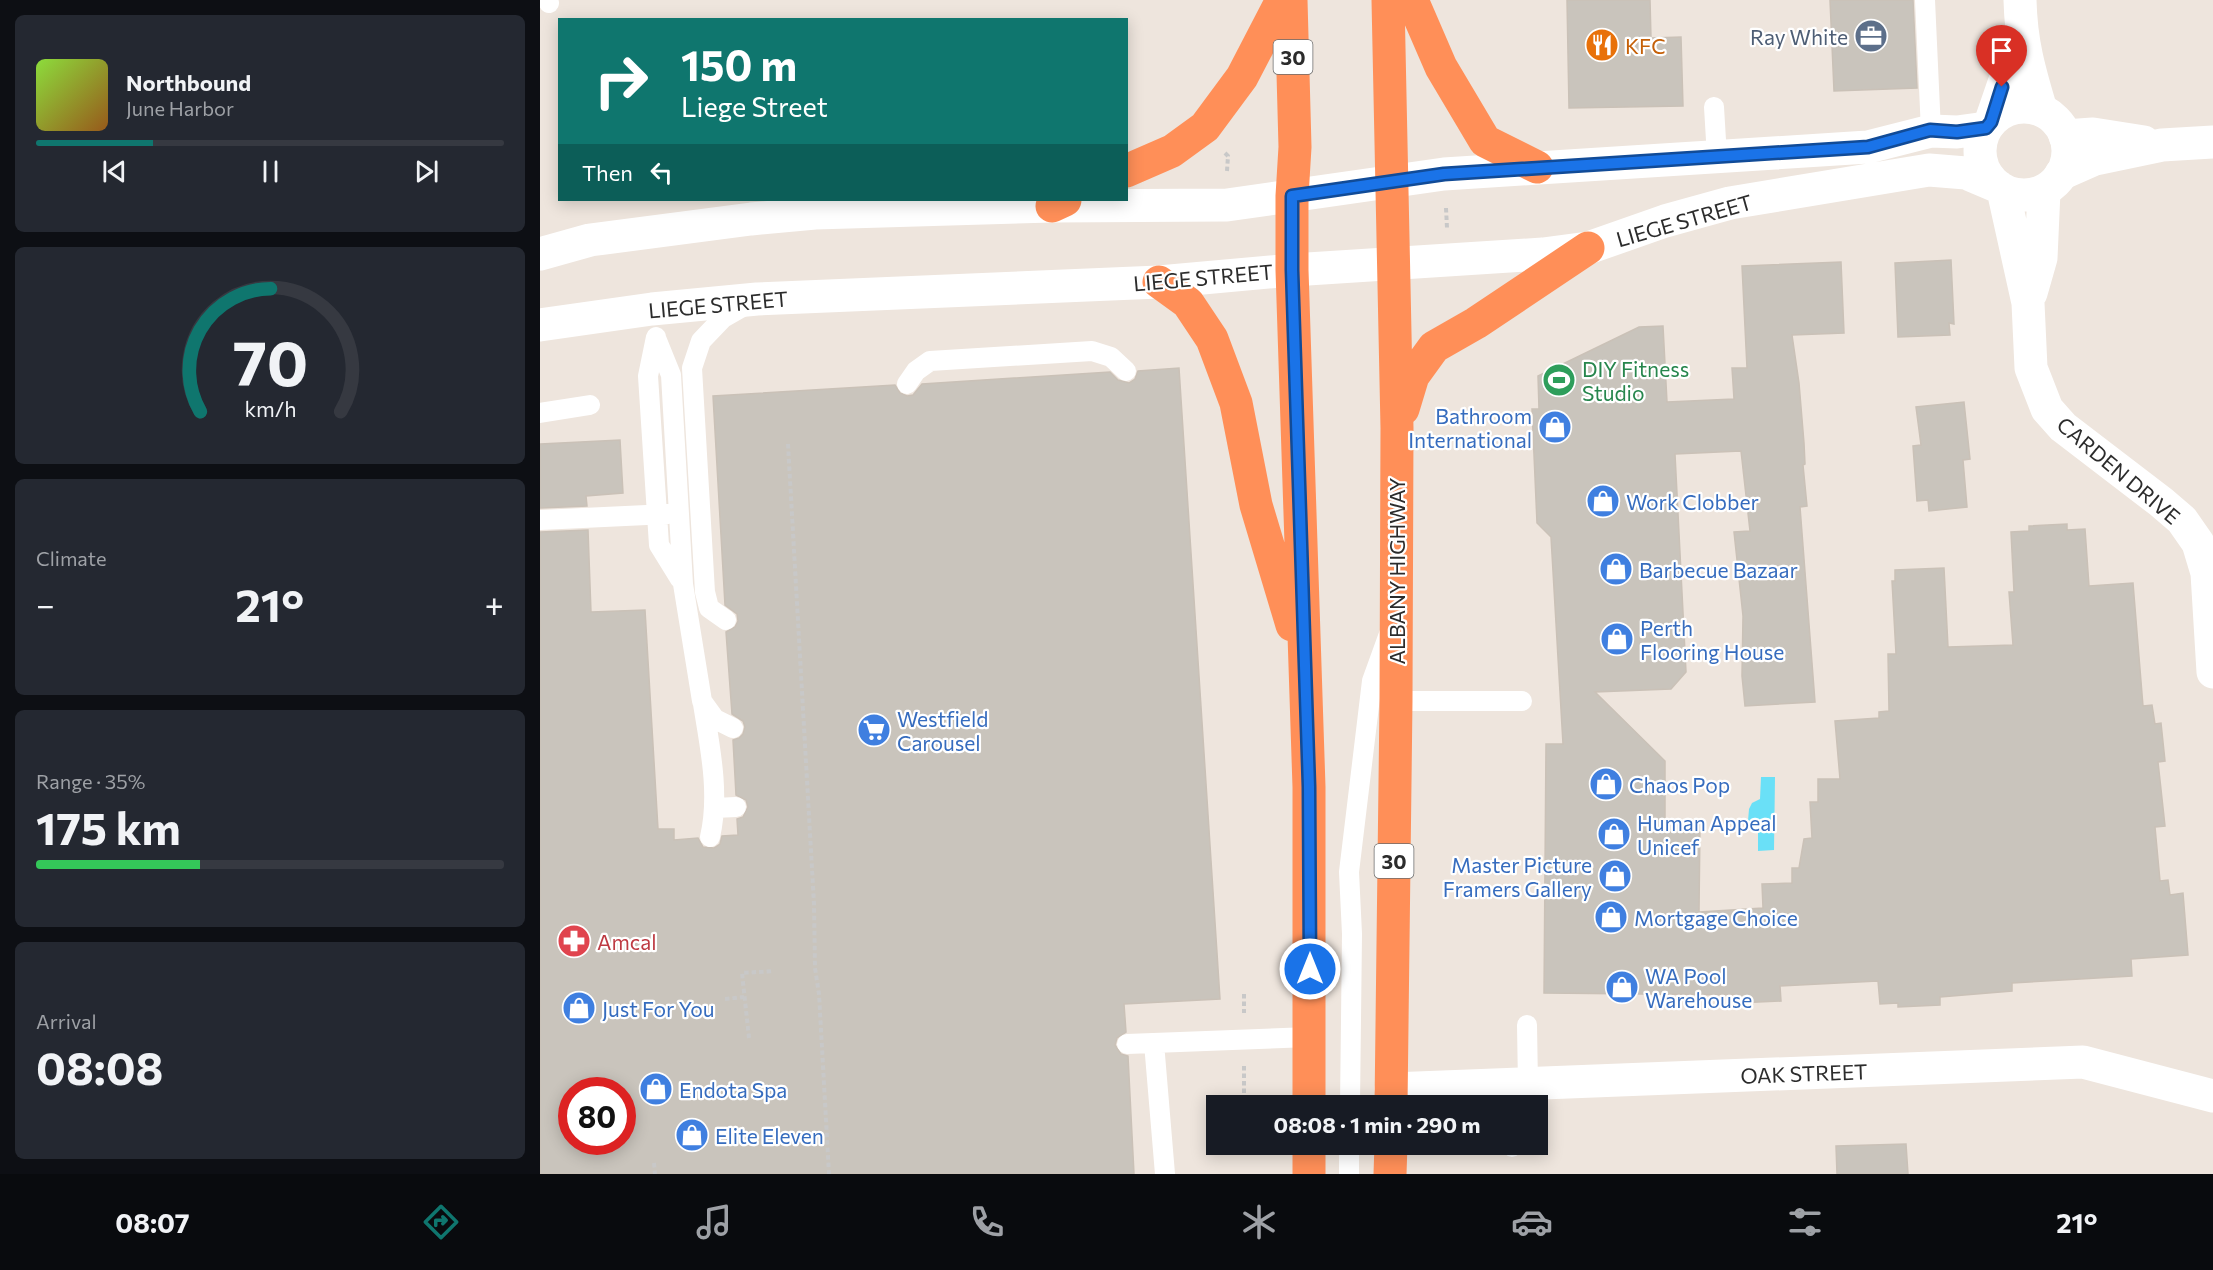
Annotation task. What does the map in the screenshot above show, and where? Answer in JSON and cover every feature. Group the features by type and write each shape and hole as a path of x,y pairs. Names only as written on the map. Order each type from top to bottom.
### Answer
{"highway":[{"path":"1128,170 1172,151 1205,127 1242,77 1282,0"},
{"name":"30","path":"1292,0 1295,147 1292,196 1292,270 1309,787 1310,1095"},
{"name":"ALBANY HIGHWAY","path":"1388,0 1396,428 1396,701 1391,1095"},
{"path":"1412,0 1441,67 1485,141 1537,167"},
{"path":"1396,428 1413,376 1434,347 1476,323 1588,248"},
{"path":"1159,282 1188,303 1212,339 1236,404 1256,505 1305,667"},
{"path":"1309,1155 1309,1174"},
{"path":"1390,1174 1391,1155"}],"street":[{"path":"2020,0 2021,34 2041,110"},
{"path":"2001,189 1984,170 1980,149 2021,34"},
{"path":"540,254 590,240 815,213 1059,202 1227,205 1444,174 1868,147 1930,130 1957,132 1988,125 2005,111 2023,107 2041,110 2056,120 2065,136 2068,156 2053,183"},
{"name":"LIEGE STREET","path":"2065,136 2093,134 2162,145"},
{"name":"LIEGE STREET","path":"540,325 654,323 757,299 1159,282 1394,262 1543,254 1588,248 1665,221 1730,203 1929,170 1966,173 2001,189 2024,195 2053,183 2095,159 2162,145 2213,142"},
{"name":"CARDEN DRIVE","path":"2028,303 2041,258 2053,183"},
{"name":"CARDEN DRIVE","path":"2001,189 2019,254 2028,303 2031,368 2047,409 2063,427 2182,520 2198,543 2207,573 2213,672"},
{"name":"OAK STREET","path":"1441,1095 2083,1062 2213,1096"}],"lane":[{"path":"1924,0 1930,130"},
{"path":"1714,106 1717,157"},
{"path":"726,620 710,608 705,592 692,368 701,341 723,318 757,299"},
{"path":"654,323 671,375 683,584 710,748 715,808 710,837"},
{"path":"654,323 648,376 659,545 683,584"},
{"path":"907,384 915,371 930,361 1092,351 1111,357 1126,371"},
{"path":"540,413 590,405"},
{"path":"540,520 679,514"},
{"path":"1350,1095 1352,934 1349,872 1372,681 1395,617"},
{"path":"702,701 715,719 733,728"},
{"path":"1396,701 1522,702"},
{"path":"715,808 736,807"},
{"path":"1516,1092 1527,1025"},
{"path":"1127,1044 1310,1037"},
{"path":"1154,1043 1165,1174"},
{"path":"1349,1155 1349,1174"}],"path":[{"path":"788,444 791,529 814,904 815,968 819,994 829,1174"},
{"path":"749,1038 742,973 774,970"},
{"path":"725,999 744,996"},
{"path":"654,1163 655,1174"}],"water":[{"path":"1761,777 1775,777 1774,850 1758,851 1758,831 1748,821 1752,803 1760,799"}],"building":[{"path":"1567,0 1650,0 1651,38 1681,37 1683,106 1569,108"},
{"path":"1830,0 1913,0 1917,88 1834,91"},
{"path":"1951,260 1954,324 1949,323 1950,335 1898,337 1895,263"},
{"path":"1841,262 1844,333 1792,335 1804,443 1805,464 1803,465 1807,506 1800,507 1815,702 1745,706 1742,676 1743,616 1734,532 1750,531 1741,451 1675,454 1686,672 1671,689 1595,692 1665,761 1665,826 1700,824 1699,912 1763,908 1762,884 1792,883 1792,868 1799,868 1804,839 1812,838 1810,802 1818,802 1818,779 1840,779 1835,721 1879,718 1879,712 1889,711 1888,654 1896,654 1892,581 1895,581 1895,570 1944,568 1948,647 2013,645 2009,592 2014,592 2011,532 2029,531 2029,526 2067,524 2067,530 2085,529 2089,586 2133,583 2143,706 2152,705 2155,724 2161,723 2165,761 2158,762 2165,826 2155,827 2160,881 2168,880 2170,895 2183,893 2188,955 2131,959 2132,976 2012,983 2012,991 1940,997 1940,1005 1898,1007 1898,1003 1880,1004 1878,981 1780,986 1781,1001 1737,1003 1737,995 1544,993 1546,744 1563,744 1551,537 1537,523 1532,409 1539,409 1538,376 1639,327 1663,326 1667,402 1734,399 1732,368 1747,368 1742,266"},
{"name":"Westfield Carousel","path":"1179,368 1220,999 1124,1004 1126,1032 1117,1038 1115,1045 1121,1054 1128,1056 1134,1174 540,1174 540,532 588,530 591,612 645,610 658,829 674,829 674,840 698,838 703,847 714,848 720,844 722,836 738,835 737,819 743,817 748,807 746,800 736,795 733,740 743,734 745,727 743,721 732,714 726,632 735,627 738,621 737,614 725,605 713,396 895,385 900,393 907,396 913,395 922,384 1110,372 1118,380 1129,383 1135,379 1138,371"},
{"path":"1964,402 1970,459 1963,460 1967,507 1929,511 1928,500 1917,501 1913,446 1921,445 1916,407"},
{"path":"620,440 623,493 586,496 587,506 540,508 540,444"},
{"path":"1906,1144 1908,1174 1837,1174 1836,1146"}],"place":[{"name":"Ray White","path":"1871,36"},
{"name":"KFC","path":"1602,45"},
{"name":"DIY Fitness Studio","path":"1559,380"},
{"name":"Bathroom International","path":"1555,427"},
{"name":"Work Clobber","path":"1603,501"},
{"name":"Barbecue Bazaar","path":"1616,569"},
{"name":"Perth Flooring House","path":"1617,639"},
{"name":"Westfield Carousel","path":"874,730"},
{"name":"Chaos Pop","path":"1606,784"},
{"name":"Human Appeal Unicef","path":"1614,834"},
{"name":"Master Picture Framers Gallery","path":"1615,876"},
{"name":"Mortgage Choice","path":"1611,917"},
{"name":"Amcal","path":"574,941"},
{"name":"WA Pool Warehouse","path":"1622,987"},
{"name":"Just For You","path":"579,1008"},
{"name":"Endota Spa","path":"656,1089"},
{"name":"Elite Eleven","path":"692,1135"}],"route":[{"path":"1310,969 1309,787 1292,270 1292,196 1444,174 1868,147 1930,130 1957,132 1986,128 1991,122 2002,87"}]}
